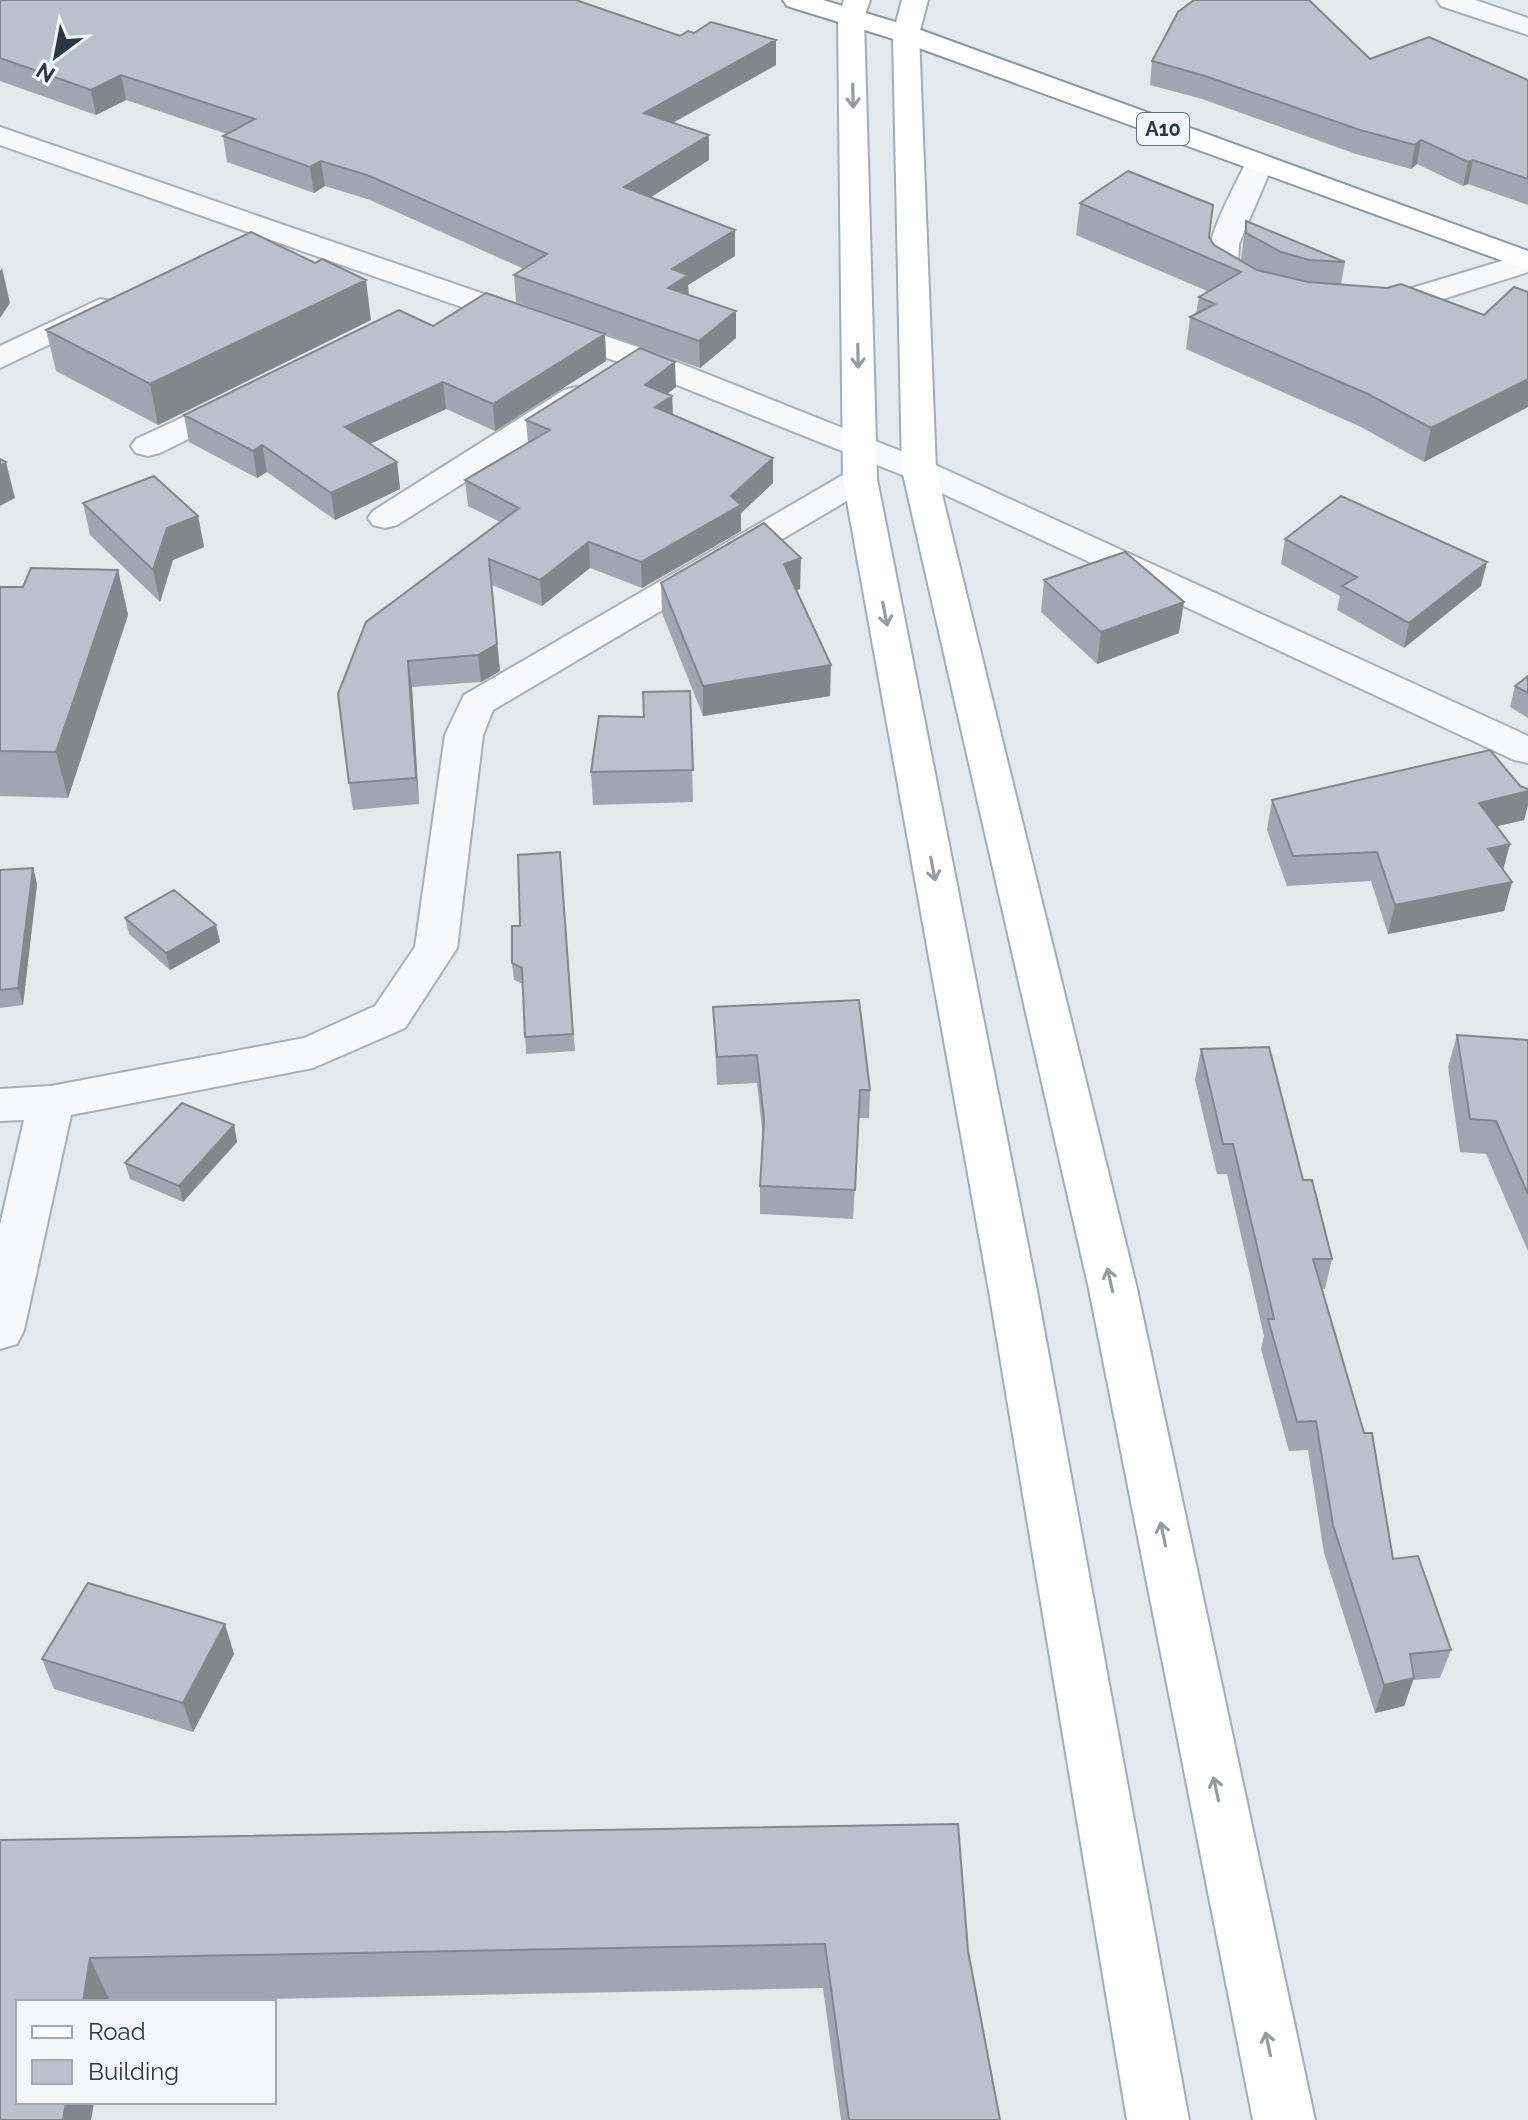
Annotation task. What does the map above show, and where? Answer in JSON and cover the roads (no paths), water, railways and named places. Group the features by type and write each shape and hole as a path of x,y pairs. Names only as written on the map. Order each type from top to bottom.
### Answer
{"main road":[{"name":"A10","path":"796,0 910,17 1259,164 1528,261"},
{"path":"854,9 860,463 1013,1291 1158,2120"},
{"path":"910,17 919,470 1113,1289 1284,2120"}],"street":[{"path":"1450,0 1528,27"},
{"path":"0,135 638,358 860,463 919,470 1454,718 1519,767"},
{"path":"1259,164 1224,244 1223,269 1264,292 1290,298"},
{"path":"221,247 262,226"},
{"path":"1334,304 1381,308 1528,261"},
{"path":"414,315 456,294"},
{"path":"0,358 124,296"},
{"path":"385,518 638,358"},
{"path":"148,446 260,390"},
{"path":"0,1105 51,1102 313,1052 390,1017 436,948 464,735 477,703 860,463"},
{"path":"0,1330 51,1102"}]}
